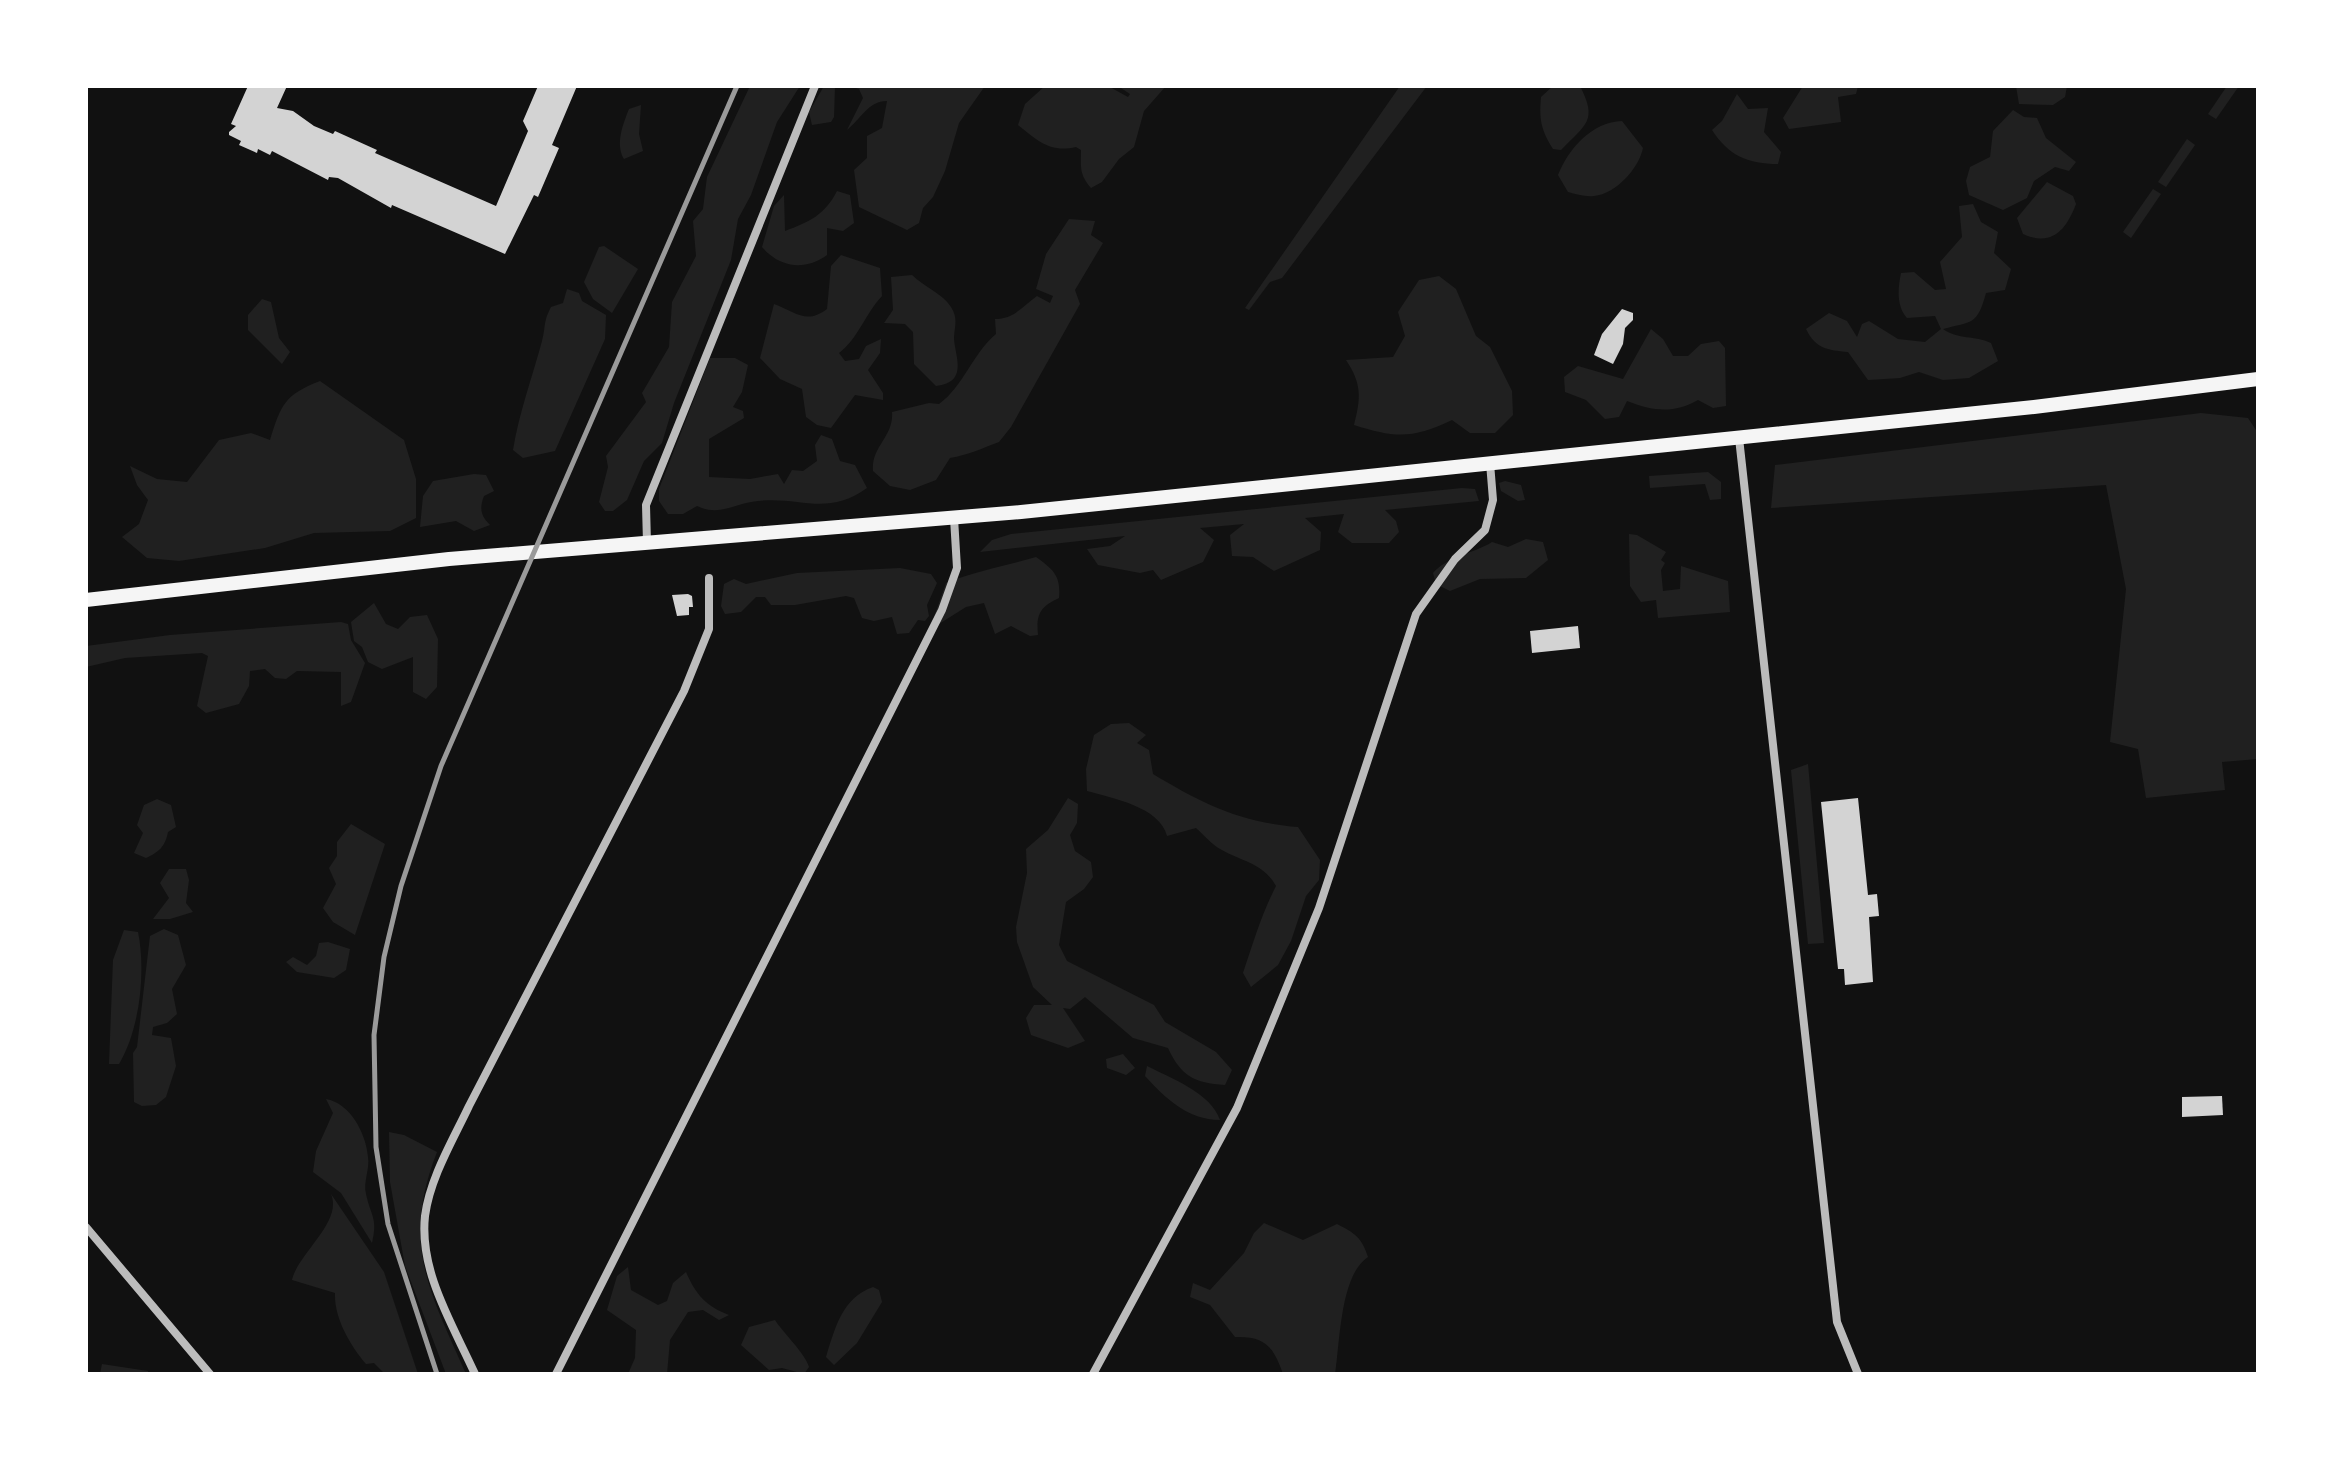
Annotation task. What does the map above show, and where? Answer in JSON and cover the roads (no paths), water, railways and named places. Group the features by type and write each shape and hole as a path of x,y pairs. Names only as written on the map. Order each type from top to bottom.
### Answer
{"main road":[{"path":"86,600 449,559 954,518 1739,438 2258,379"}],"street":[{"path":"647,543 646,505 815,86"},
{"path":"1739,438 1836,1312 1858,1374"},
{"path":"1093,1374 1237,1108 1319,908 1416,614 1455,559 1485,530 1493,500 1490,462"},
{"path":"556,1374 942,610 957,568 954,518"},
{"path":"475,1374 434,1286 425,1215 444,1157 469,1106 684,691 709,629 709,578"},
{"path":"86,1227 210,1374"}],"railway":[{"path":"437,1374 388,1224 376,1147 374,1035 384,957 401,886 441,766 737,86"}]}
